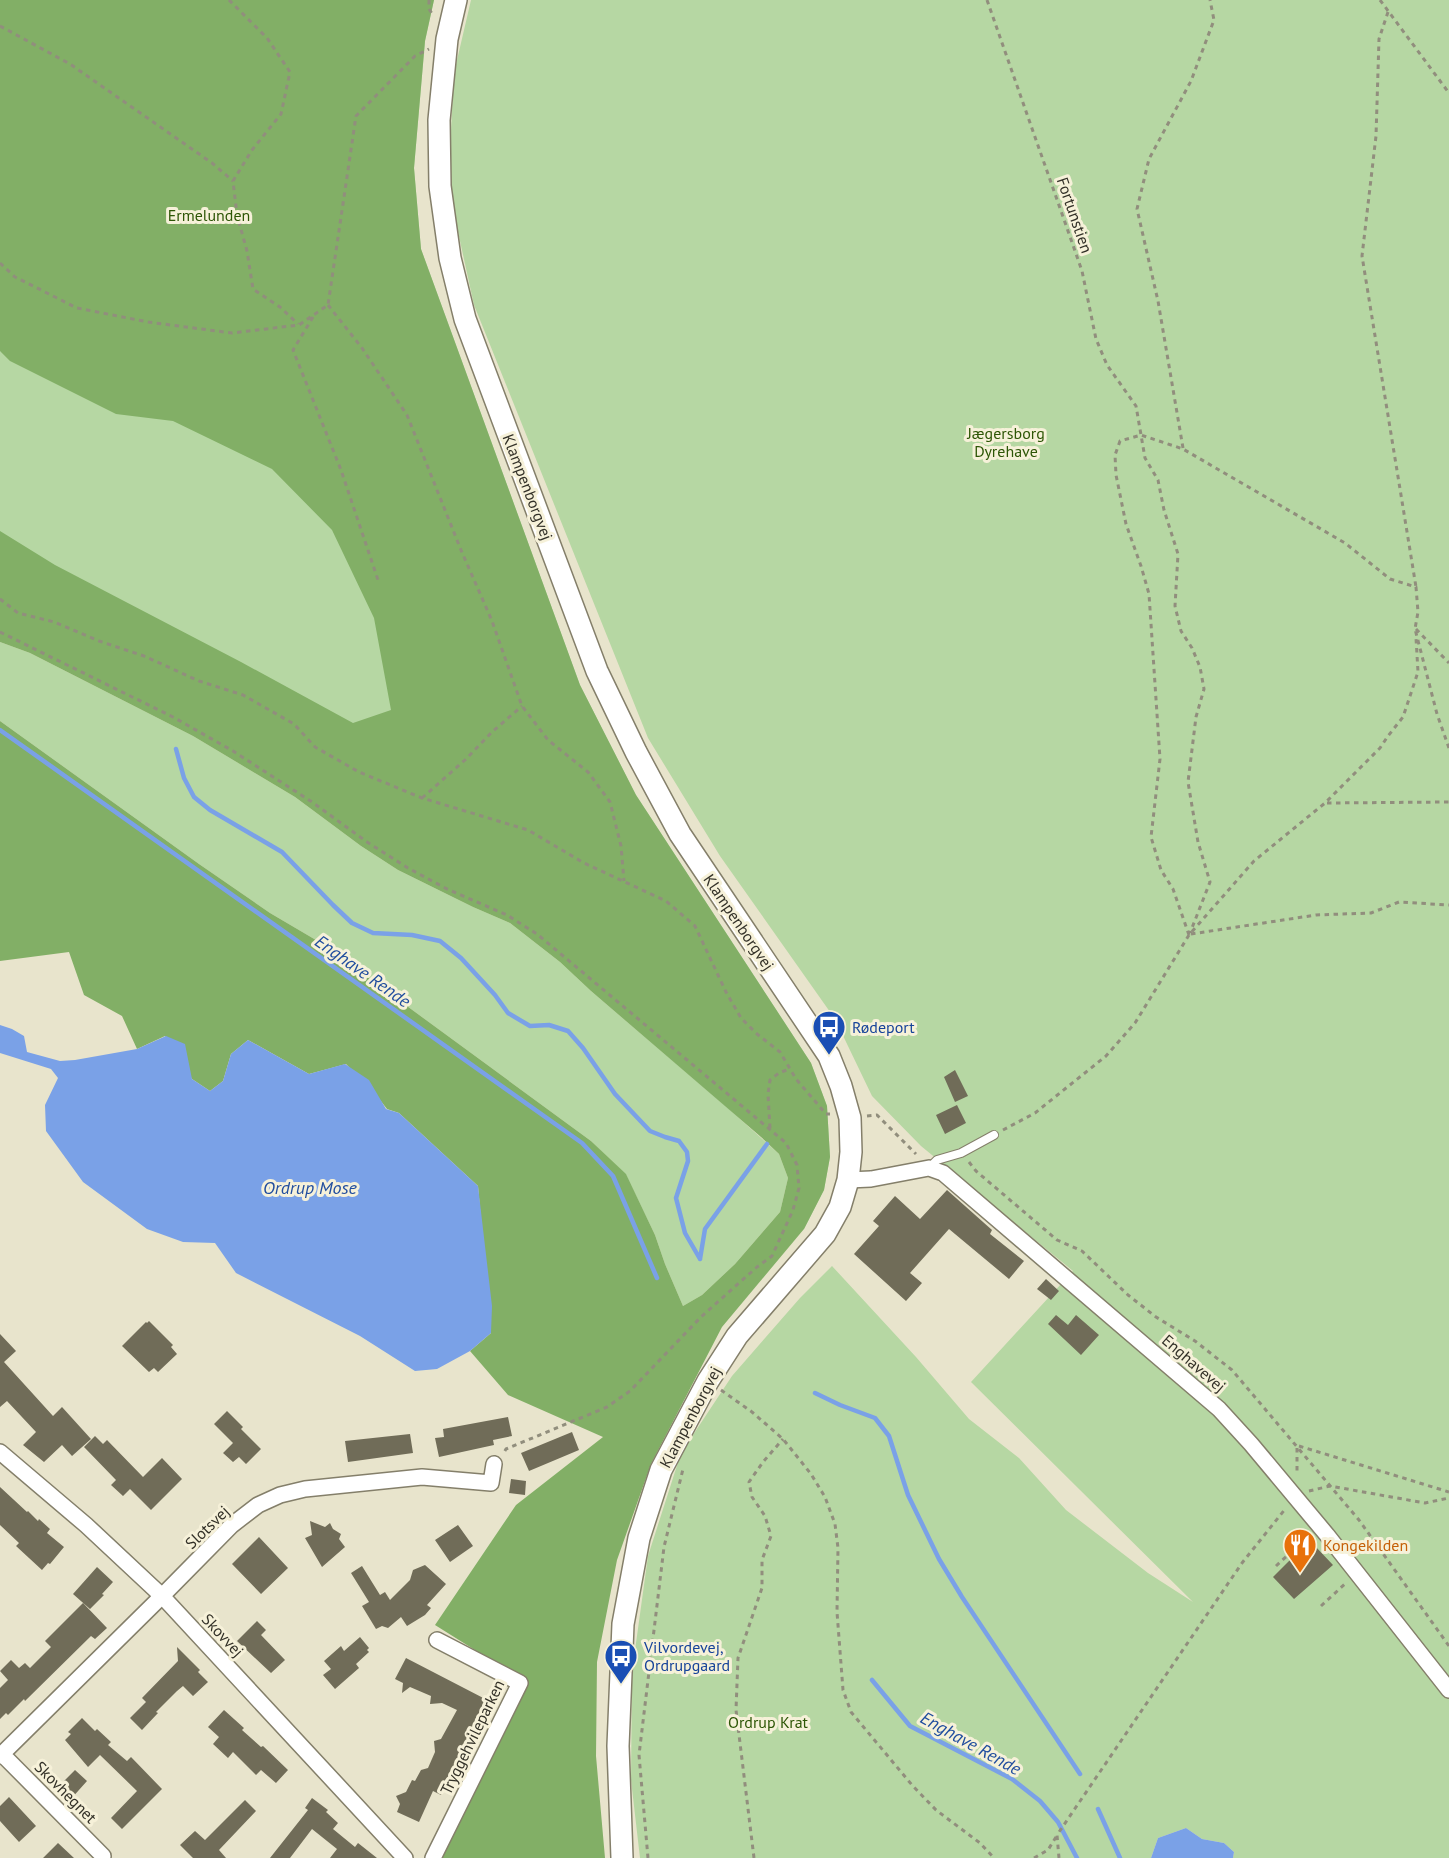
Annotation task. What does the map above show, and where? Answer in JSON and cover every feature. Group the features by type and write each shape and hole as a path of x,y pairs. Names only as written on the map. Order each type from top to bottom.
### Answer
{"street":[{"name":"Klampenborgvej","path":"456,0 447,39 439,120 440,186 450,258 465,319 597,671 641,762 680,834 829,1056 850,1118 851,1152 848,1180 840,1207 825,1234 737,1336 708,1381 661,1470 639,1538 623,1624 618,1746 622,1858"},
{"path":"848,1180 871,1179 929,1167"},
{"name":"Enghavevej","path":"929,1167 943,1173 1219,1408 1300,1490 1327,1535 1449,1690"},
{"name":"Skovvej","path":"0,1452 86,1525 162,1596 405,1858"},
{"name":"Slotsvej","path":"1,1755 232,1525 258,1506 280,1495 305,1489 423,1477 491,1483 494,1464"},
{"name":"Tryggehvileparken","path":"433,1858 520,1683 437,1640"},
{"name":"Skovhegnet","path":"1,1755 103,1856"},
{"name":"Klampenborgvej","path":"621,1816 628,1858"}],"lane":[{"path":"929,1167 938,1160 961,1153 993,1135"}],"path":[{"path":"229,0 267,38 290,72 281,114 252,150 232,181"},
{"name":"Fortunstien","path":"987,0 1082,271 1096,339 1107,365 1136,406 1145,458 1158,480 1164,510 1178,554 1175,606 1181,632 1192,648 1200,667 1204,689 1196,717 1188,782 1198,842 1209,882 1189,935"},
{"path":"1183,449 1158,301 1137,209 1149,159 1191,81 1214,20 1210,0"},
{"path":"1380,0 1449,93"},
{"path":"993,1135 1035,1113 1106,1056 1135,1023 1189,935 1254,861 1325,803 1380,748 1403,717 1418,672 1415,629 1418,612 1416,587 1362,256 1376,136 1379,39 1388,12"},
{"path":"0,26 70,64 212,163 232,181 253,289 280,307 299,325"},
{"path":"0,263 15,277 77,308 148,322 232,333 299,325 328,305 357,116 415,56 447,39"},
{"path":"328,305 362,348 407,415 492,621 522,706 548,740 588,772 610,802 621,846 624,881"},
{"path":"314,316 293,350 341,470 378,580"},
{"path":"1189,935 1173,890 1161,870 1151,837 1160,759 1149,594 1126,524 1116,476 1115,455 1120,441 1141,435 1183,449 1345,543 1390,579 1416,587"},
{"path":"0,599 18,613 54,622 99,641 144,656 199,681 243,695 294,724 315,747 359,772 422,798 528,830 584,863 666,901 694,926 741,1018 780,1052 790,1069 826,1114 850,1118 877,1115 929,1167"},
{"path":"1415,629 1449,663"},
{"path":"1415,629 1437,714 1449,748"},
{"path":"0,632 173,717 263,770 408,868 447,889 507,915 537,934 786,1143 797,1165 799,1188 793,1210 772,1256 701,1317 630,1391 606,1407 506,1449 494,1464"},
{"path":"422,798 522,706"},
{"path":"1325,803 1449,802"},
{"path":"1189,935 1316,915 1371,913 1399,902 1449,905"},
{"path":"770,1128 768,1094 771,1080 779,1073 790,1069"},
{"path":"961,1153 976,1171 1057,1240 1082,1251 1128,1295 1156,1317 1196,1341 1232,1370 1359,1520 1449,1646"},
{"path":"708,1381 752,1412 783,1439 811,1474 825,1497 835,1524 838,1548 838,1634 843,1690 851,1712 936,1810 980,1843 994,1858"},
{"path":"754,1858 736,1710 738,1658 762,1588 762,1560 771,1536 765,1516 753,1497 750,1482 763,1462 783,1439"},
{"path":"1034,1858 1048,1850 1242,1563 1300,1490 1297,1446"},
{"path":"1297,1446 1449,1492"},
{"path":"648,1858 639,1755 664,1547 683,1469"},
{"path":"1300,1490 1330,1486 1425,1503 1449,1498"},
{"path":"1276,1566 1303,1541 1312,1547 1327,1535"},
{"path":"1321,1606 1357,1572"},
{"path":"1057,1836 1059,1858"}],"green space":[{"name":"Ermelunden","path":"0,0 434,0 425,41 414,168 421,249 580,685 636,795 811,1063 827,1106 830,1157 824,1190 804,1229 797,1153 544,931 0,607"},
{"name":"Ermelunden","path":"0,0 434,0 425,41 414,168 421,249 580,685 636,795 811,1063 827,1106 830,1157 824,1190 804,1229 722,1327 651,1464 617,1560 597,1662 596,1756 605,1858 437,1858 526,1682 435,1625 516,1505 603,1437 508,1395 470,1351 491,1333 478,1186 399,1113 387,1109 346,1064 309,1074 248,1040 231,1054 223,1081 210,1091 192,1079 165,1036 137,1049 122,1016 84,995 69,952 0,961 0,721 199,864 270,913 321,943 591,1141 626,1174 655,1235 683,1306 702,1295 735,1264 780,1212 788,1178 779,1154 761,1137 560,962 510,923 398,870 361,846 295,797 193,736 30,653 0,642 0,531 55,565 353,723 391,710 374,618 332,530 272,469 173,421 116,414 10,361 0,351"},
{"name":"Jægersborg Dyrehave","path":"471,0 1449,0 1449,1858 1233,1858 1234,1852 1224,1843 1202,1839 1186,1828 1158,1838 1151,1858 640,1858 631,1780 632,1672 648,1556 681,1453 732,1376 800,1298 832,1266 916,1357 969,1419 1019,1458 1066,1510 1148,1573 1193,1602 971,1382 1073,1271 921,1146 872,1096 835,1019 720,856 648,738 474,305 448,186 454,73"},
{"path":"0,642 30,653 193,736 295,797 361,846 398,870 510,923 560,962 779,1154 788,1178 780,1212 735,1264 702,1295 683,1306 655,1235 626,1175 591,1141 321,943 270,913 199,864 0,721"}],"water":[{"name":"Ordrup Mose","path":"0,1025 24,1036 27,1052 60,1061 137,1049 166,1036 185,1044 192,1079 210,1091 223,1081 231,1054 248,1040 309,1074 345,1064 369,1080 386,1109 399,1113 478,1186 492,1306 491,1333 470,1351 437,1369 415,1371 360,1336 236,1273 215,1243 183,1242 147,1229 83,1182 46,1131 45,1105 58,1078 51,1069 0,1053"},
{"path":"1186,1828 1202,1839 1224,1843 1234,1852 1233,1858 1151,1858 1158,1838"}],"building":[{"path":"955,1070 968,1096 955,1102 944,1077"},
{"path":"957,1105 966,1123 945,1134 936,1115"},
{"path":"947,1190 992,1230 990,1234 1024,1261 1009,1279 949,1229 910,1273 922,1283 906,1301 854,1254 879,1226 873,1221 895,1196 920,1219"},
{"path":"1046,1279 1059,1291 1051,1300 1037,1289"},
{"path":"1056,1315 1068,1325 1076,1315 1099,1335 1081,1355 1048,1324"},
{"path":"149,1321 173,1345 171,1347 177,1354 158,1372 154,1368 149,1372 122,1346"},
{"path":"0,1334 16,1351 4,1362 53,1416 62,1407 91,1439 72,1456 62,1445 44,1462 23,1445 36,1432 7,1401 0,1407"},
{"path":"227,1411 261,1449 246,1464 239,1457 233,1462 223,1453 233,1443 214,1424"},
{"path":"508,1417 512,1436 493,1440 494,1445 439,1457 435,1438 444,1437 443,1429"},
{"path":"572,1432 579,1450 529,1471 521,1453"},
{"path":"410,1434 413,1453 348,1462 345,1441"},
{"path":"95,1436 103,1444 107,1440 143,1477 162,1458 182,1479 151,1510 130,1489 123,1496 111,1485 116,1480 84,1447"},
{"path":"511,1479 526,1481 525,1495 509,1493"},
{"path":"0,1487 50,1529 47,1533 64,1547 42,1570 16,1546 19,1543 0,1525"},
{"path":"310,1521 325,1527 330,1523 333,1529 341,1534 339,1539 345,1547 322,1567 305,1538 312,1535"},
{"path":"458,1525 473,1546 450,1562 435,1540"},
{"path":"259,1537 288,1568 261,1594 232,1564"},
{"name":"Kongekilden","path":"1305,1545 1310,1551 1315,1546 1333,1565 1294,1599 1273,1577"},
{"path":"425,1565 446,1584 427,1605 431,1608 425,1615 407,1626 401,1617 388,1628 382,1626 376,1629 362,1606 369,1602 351,1573 362,1566 380,1595 385,1592 390,1600 410,1580 413,1570"},
{"path":"97,1567 113,1582 90,1609 73,1594"},
{"path":"83,1603 107,1628 95,1639 91,1636 25,1701 24,1699 8,1715 6,1713 0,1719 0,1688 8,1680 0,1671 11,1660 19,1668 25,1663 30,1668 51,1647 45,1641"},
{"path":"257,1621 266,1630 261,1635 285,1660 271,1673 237,1641"},
{"path":"360,1637 369,1648 367,1650 369,1652 356,1664 359,1668 335,1689 323,1675 331,1669 324,1661 341,1646 344,1651"},
{"path":"177,1647 200,1670 198,1672 208,1682 193,1696 183,1686 156,1712 158,1713 142,1730 130,1718 146,1702 142,1698 178,1661"},
{"path":"406,1658 491,1702 481,1721 476,1719 441,1795 433,1791 419,1822 397,1812 400,1804 396,1796 406,1792 412,1780 415,1781 421,1770 428,1768 435,1752 434,1741 441,1739 457,1710 442,1703 430,1704 431,1696 410,1687 402,1693 403,1683 395,1679"},
{"path":"224,1710 244,1728 242,1730 288,1770 276,1783 261,1770 256,1775 233,1752 228,1758 213,1744 219,1737 208,1727"},
{"path":"82,1718 111,1742 108,1745 127,1761 131,1757 162,1789 122,1829 111,1818 137,1791 100,1755 88,1767 65,1740 71,1734 68,1732"},
{"path":"75,1770 87,1781 70,1800 57,1788"},
{"path":"9,1797 36,1826 19,1842 0,1821 0,1806"},
{"path":"312,1798 328,1810 326,1812 338,1823 333,1829 355,1847 358,1843 377,1858 330,1858 337,1849 312,1829 290,1858 270,1858 308,1810 305,1808"},
{"path":"245,1800 256,1811 219,1850 226,1858 193,1858 180,1845 195,1831 205,1840"},
{"path":"58,1843 74,1858 43,1858"}],"waterway":[{"name":"Enghave Rende","path":"0,730 582,1143 613,1176 657,1278"},
{"path":"176,749 184,778 194,797 210,810 282,852 352,923 373,933 412,935 440,941 461,958 495,995 508,1013 530,1026 549,1025 568,1031 583,1048 615,1094 650,1131 679,1141 687,1152 688,1161 676,1198 685,1233 700,1259"},
{"path":"700,1259 705,1229 767,1144"},
{"path":"815,1393 875,1418 889,1436 908,1495 939,1559 1080,1774"},
{"name":"Enghave Rende","path":"872,1680 910,1726 1012,1779 1040,1801 1058,1822 1077,1858"},
{"path":"1098,1809 1120,1858"}],"place":[{"name":"Rødeport","path":"829,1056"},
{"name":"Kongekilden","path":"1300,1574"},
{"name":"Vilvordevej, Ordrupgaard","path":"621,1685"}],"park label":[{"name":"Ordrup Krat","path":"768,1722"}]}
